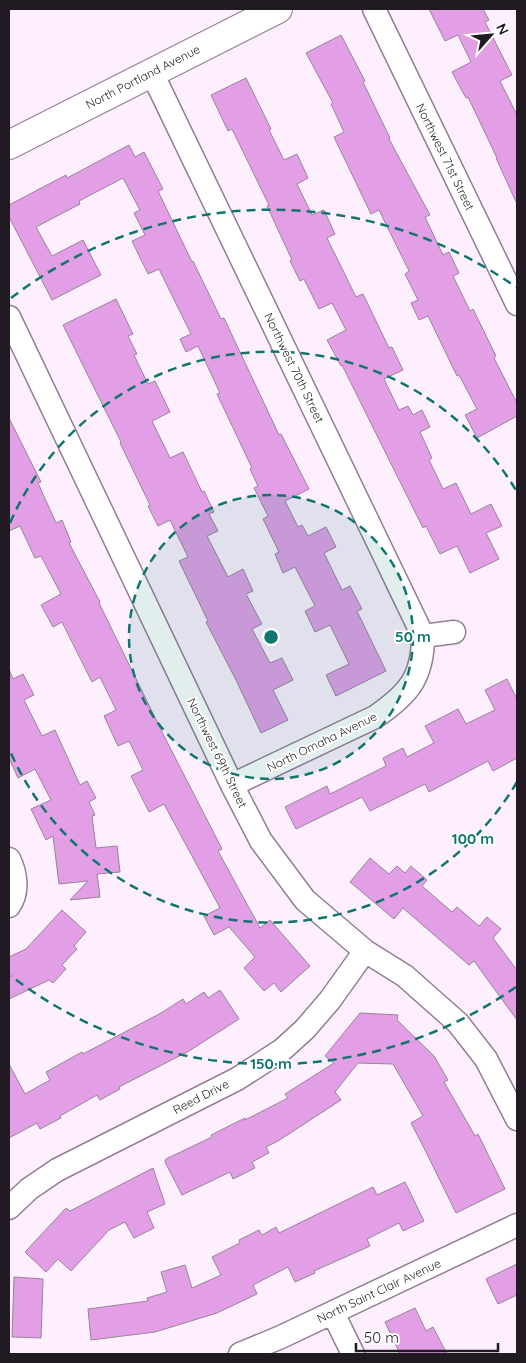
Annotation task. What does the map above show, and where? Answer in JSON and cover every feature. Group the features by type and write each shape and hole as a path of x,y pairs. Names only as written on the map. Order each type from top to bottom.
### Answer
{"street":[{"name":"North Portland Avenue","path":"9,146 278,9"},
{"name":"Northwest 71st Street","path":"374,9 517,304"},
{"name":"Northwest 70th Street","path":"152,73 423,636"},
{"name":"Northwest 69th Street","path":"9,317 232,785 261,841 304,900 365,951 406,976 458,1023 486,1059 517,1119"},
{"path":"423,636 454,632"},
{"name":"North Omaha Avenue","path":"232,785 375,717 391,706 411,686 420,670 423,636"},
{"path":"9,859 15,875 11,903"},
{"name":"Reed Drive","path":"9,1208 29,1188 57,1170 237,1079 282,1050 305,1029 330,1000 365,951"},
{"name":"North Saint Clair Avenue","path":"240,1354 333,1313 517,1226"},
{"path":"333,1313 353,1354"}],"building":[{"path":"429,9 483,9 489,20 485,22 512,75 500,81 517,115 517,204 468,97 466,98 452,72 471,62 458,35 445,41"},
{"path":"341,35 365,81 363,82 389,139 430,215 425,217 443,255 449,252 459,273 453,276 470,311 473,309 496,356 494,358 517,403 517,416 477,438 465,415 477,409 459,375 457,376 428,316 419,320 411,303 418,300 405,274 409,271 379,210 371,214 334,137 344,132 331,104 333,103 306,53"},
{"path":"246,78 284,160 297,154 308,178 297,184 312,215 324,210 335,234 327,238 356,297 363,294 389,348 392,347 403,370 384,379 399,410 408,406 413,415 422,410 430,427 420,432 432,458 429,460 443,489 456,483 471,514 491,504 502,526 486,533 499,559 470,573 457,546 440,554 426,526 423,528 342,365 327,340 346,330 332,303 319,309 304,279 300,281 267,206 269,205 232,129 228,131 211,95"},
{"path":"129,145 135,157 144,152 163,189 158,191 192,262 221,319 224,318 279,435 281,434 309,489 285,501 298,527 302,525 308,536 326,527 336,547 324,553 342,590 350,586 362,609 357,611 386,671 336,696 326,675 349,664 330,625 315,632 305,611 315,606 295,567 283,573 275,554 279,552 263,519 268,516 254,488 258,486 250,469 252,468 217,394 220,393 198,346 186,352 180,339 191,334 159,269 148,274 132,241 145,235 134,213 140,210 123,178 79,201 80,204 36,227 52,256 83,240 101,275 52,300 9,217 9,205 66,175 67,178"},
{"path":"116,299 133,334 128,336 137,354 134,355 148,384 155,381 170,412 152,421 170,458 183,452 214,512 209,514 218,531 207,536 228,577 243,569 253,591 246,594 262,624 252,629 270,663 282,658 293,680 273,690 288,720 261,733 206,622 208,621 179,561 188,557 170,520 158,526 121,442 63,325"},
{"path":"9,418 41,482 38,483 56,523 62,520 71,542 69,543 222,849 218,851 260,928 270,920 310,966 281,992 274,983 264,991 244,968 255,957 229,927 214,935 204,916 220,908 164,804 149,812 131,776 143,770 129,741 118,746 104,716 116,710 100,677 92,682 62,622 53,627 41,605 61,594 41,556 35,558 20,526 9,531"},
{"path":"9,669 13,679 23,674 34,695 24,700 42,736 55,730 80,785 87,781 96,798 89,802 95,815 92,816 96,848 117,846 120,872 97,874 100,897 70,900 88,881 59,884 53,836 46,840 31,809 51,800 35,769 18,778 9,758"},
{"path":"507,679 517,699 517,758 493,771 488,761 429,792 425,784 370,811 362,797 296,829 285,807 327,786 330,794 386,766 383,758 403,748 407,757 434,743 425,726 458,709 466,724 495,710 485,690"},
{"path":"370,858 389,874 397,866 405,873 411,866 427,880 422,886 452,912 457,907 479,926 487,917 501,929 493,938 517,970 517,1020 474,961 469,965 403,908 394,919 350,882"},
{"path":"62,910 86,932 74,946 77,949 62,965 66,969 53,983 49,980 9,999 9,957 26,949"},
{"path":"220,990 239,1019 189,1051 119,1087 120,1089 100,1100 97,1095 40,1129 37,1123 9,1138 9,1064 25,1094 50,1080 46,1072 82,1052 83,1054 161,1013 183,999 186,1004 204,992 208,998"},
{"path":"360,1013 398,1015 397,1020 434,1056 448,1080 444,1082 475,1136 478,1134 505,1189 456,1213 411,1123 423,1116 393,1064 358,1063 335,1092 341,1100 266,1147 269,1153 252,1162 255,1168 233,1179 230,1172 182,1195 165,1162 166,1159 288,1098 285,1094 334,1063 325,1056"},
{"path":"153,1168 165,1204 147,1212 154,1228 134,1238 125,1222 109,1230 71,1271 58,1259 46,1272 25,1252 66,1208 70,1211"},
{"path":"405,1182 424,1221 403,1231 399,1223 367,1239 370,1246 314,1271 315,1273 295,1282 288,1267 253,1285 257,1294 217,1313 155,1332 91,1340 88,1309 148,1301 147,1298 167,1292 161,1272 185,1265 192,1288 221,1275 212,1257 240,1243 239,1240 259,1230 262,1235 276,1227 279,1233 373,1187 377,1195"},
{"path":"517,1264 517,1295 498,1304 486,1279"},
{"path":"14,1277 43,1279 41,1338 12,1337"},
{"path":"415,1308 426,1331 433,1327 447,1354 400,1354 385,1322"}]}
